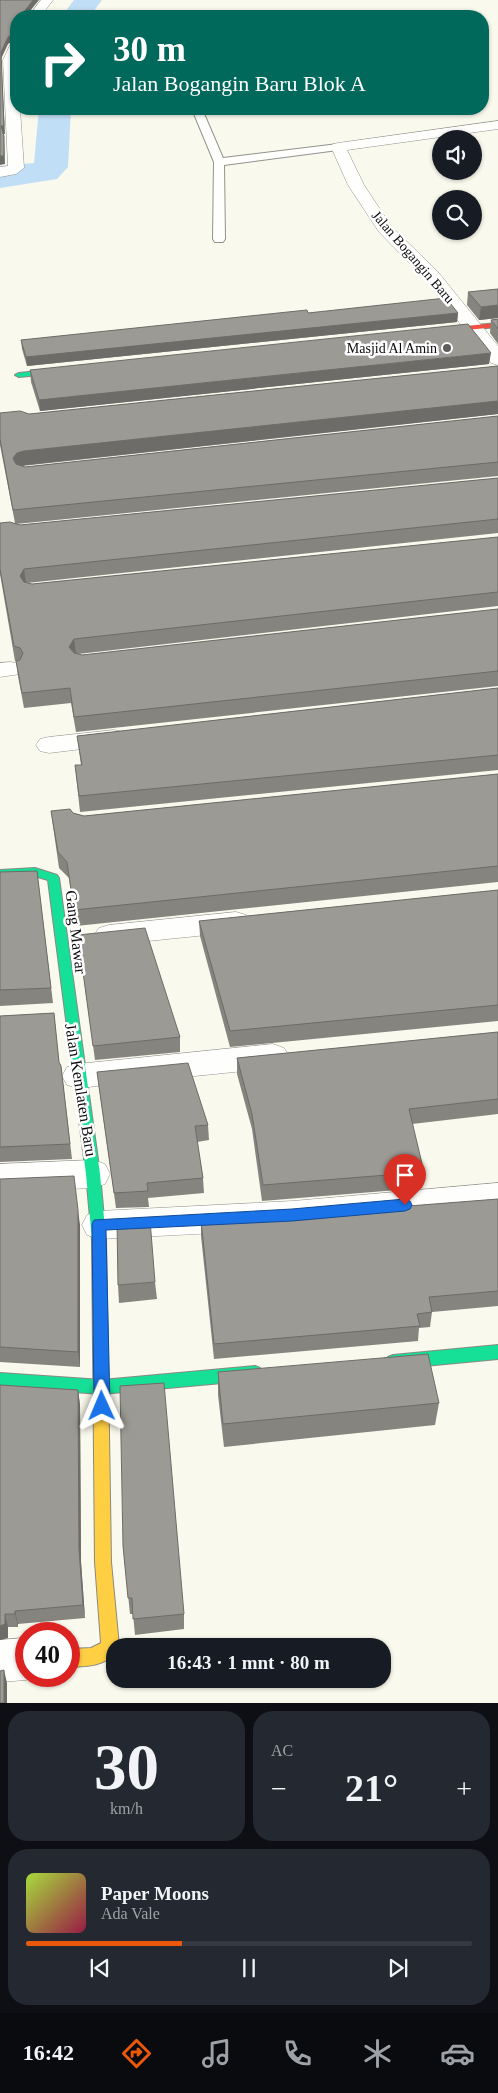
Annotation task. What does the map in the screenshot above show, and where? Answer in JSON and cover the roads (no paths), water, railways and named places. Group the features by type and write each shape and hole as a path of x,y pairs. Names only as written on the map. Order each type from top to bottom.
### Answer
{"street":[{"path":"5,60 10,109"},
{"path":"0,172 11,171 16,168 11,115"},
{"path":"338,147 498,125"},
{"name":"Jalan Bogangin Baru","path":"338,147 356,185 385,229 432,276 474,327 495,367"},
{"path":"425,332 498,325"},
{"path":"19,374 78,368"},
{"path":"49,745 137,735"},
{"name":"Gang Mawar","path":"0,874 38,872 48,874 53,878 70,1015"},
{"path":"61,939 266,918"},
{"name":"Jalan Kemlaten Baru","path":"40,1016 70,1015 99,1224 103,1562 110,1646 107,1652 100,1656 80,1657"},
{"path":"78,1076 303,1053"},
{"path":"0,1178 93,1174"},
{"path":"99,1224 292,1215 498,1197"},
{"path":"380,1363 498,1354"},
{"path":"0,1380 102,1387 263,1373"},
{"path":"0,1660 15,1659"}],"lane":[{"path":"199,115 220,162 219,238"},
{"path":"220,162 338,147"}],"waterway":[{"path":"80,10 88,0"},
{"path":"0,177 45,172 51,167 55,115"}],"place":[{"name":"Masjid Al Amin","path":"447,348"}]}
